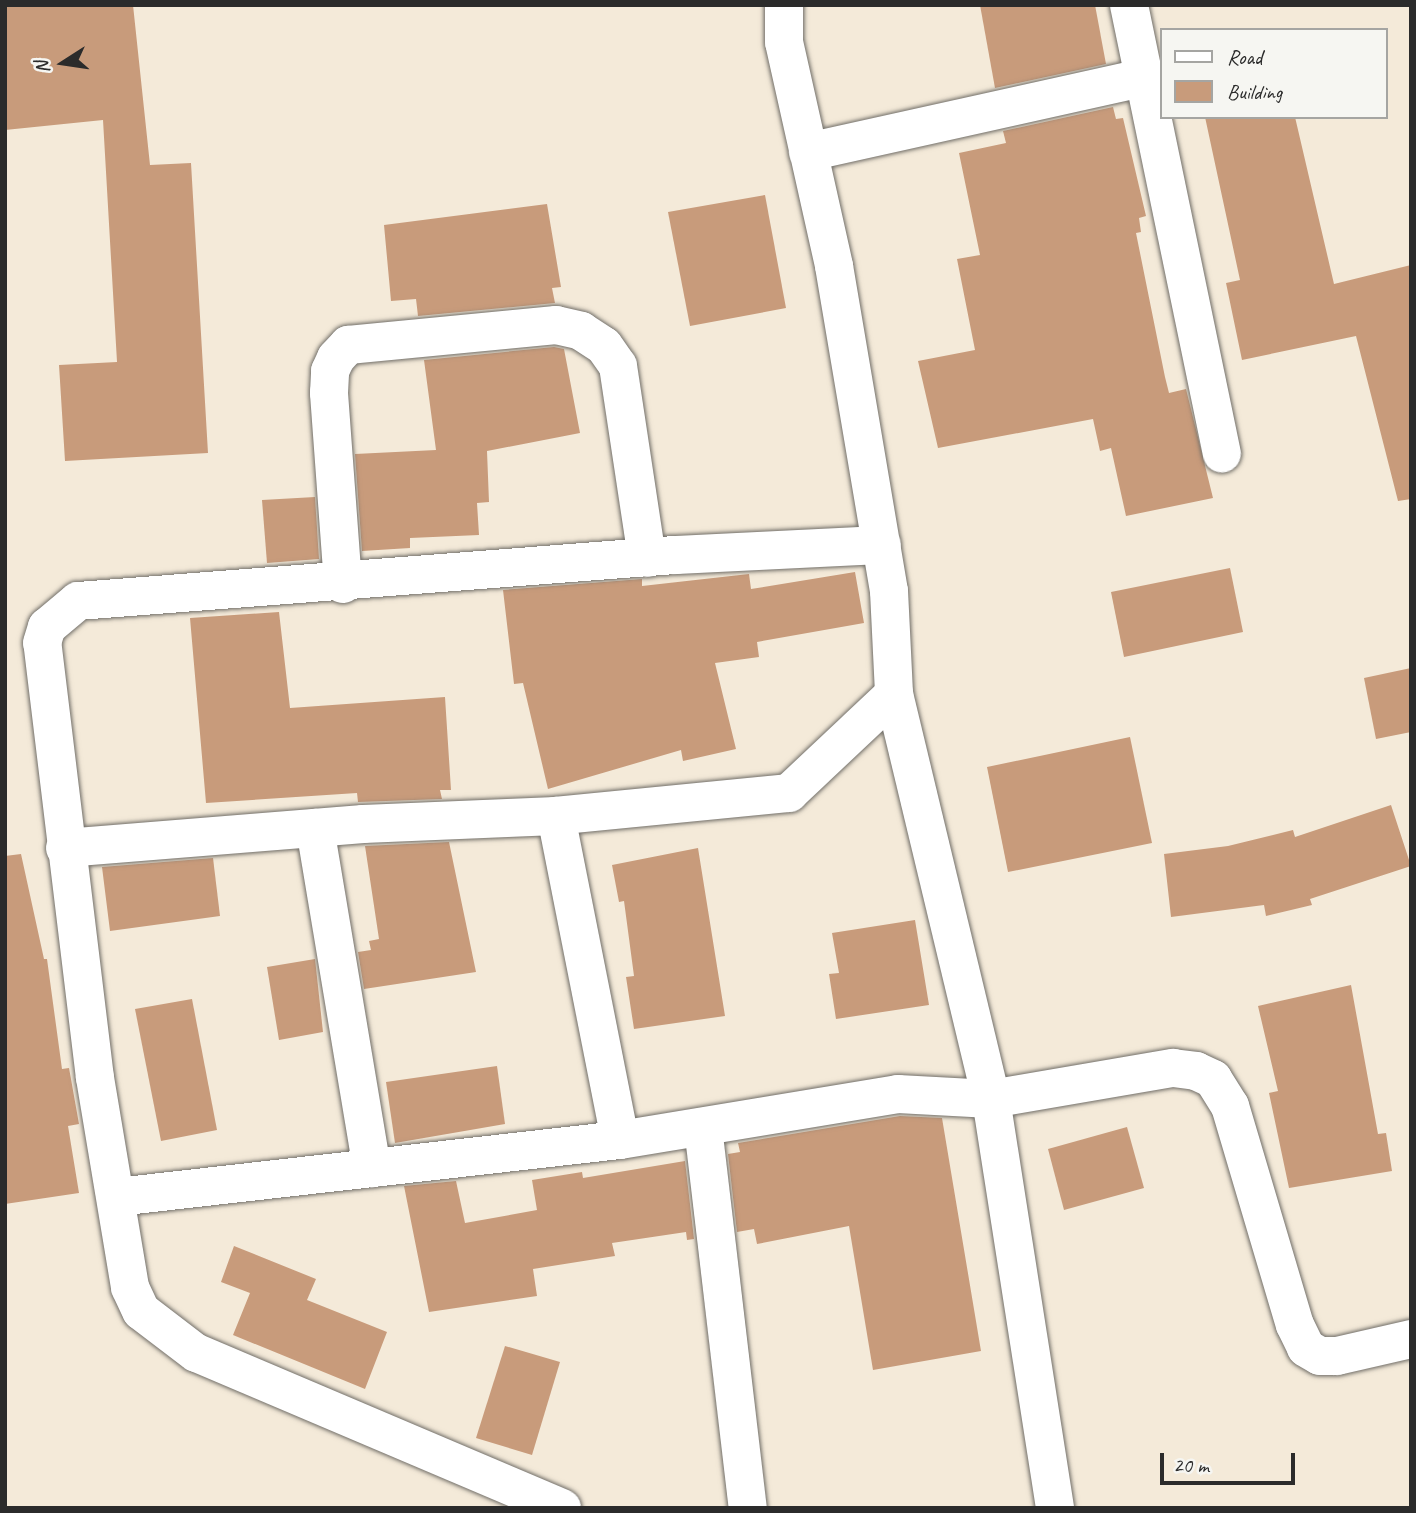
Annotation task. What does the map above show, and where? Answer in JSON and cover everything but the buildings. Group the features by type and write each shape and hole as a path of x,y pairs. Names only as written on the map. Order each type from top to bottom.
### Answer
{"street":[{"path":"784,5 784,42 834,266 890,591 894,694 991,1099 1055,1508"},
{"path":"1129,5 1147,78 1222,453"},
{"path":"808,152 1147,78"},
{"path":"343,584 329,393 330,371 336,358 348,345 556,325 581,331 604,346 618,366 647,558"},
{"path":"562,1508 196,1353 171,1337 141,1311 130,1287 95,1078 42,643 58,615 78,601 343,584 647,558 882,545"},
{"path":"65,848 315,828 556,816 789,793 894,694"},
{"path":"556,816 620,1140"},
{"path":"315,828 372,1168"},
{"path":"117,1197 620,1140 898,1094 991,1099 1173,1068 1196,1071 1213,1079 1230,1106 1294,1325 1306,1348 1320,1356 1337,1356 1411,1339"},
{"path":"703,1127 748,1508"}]}
